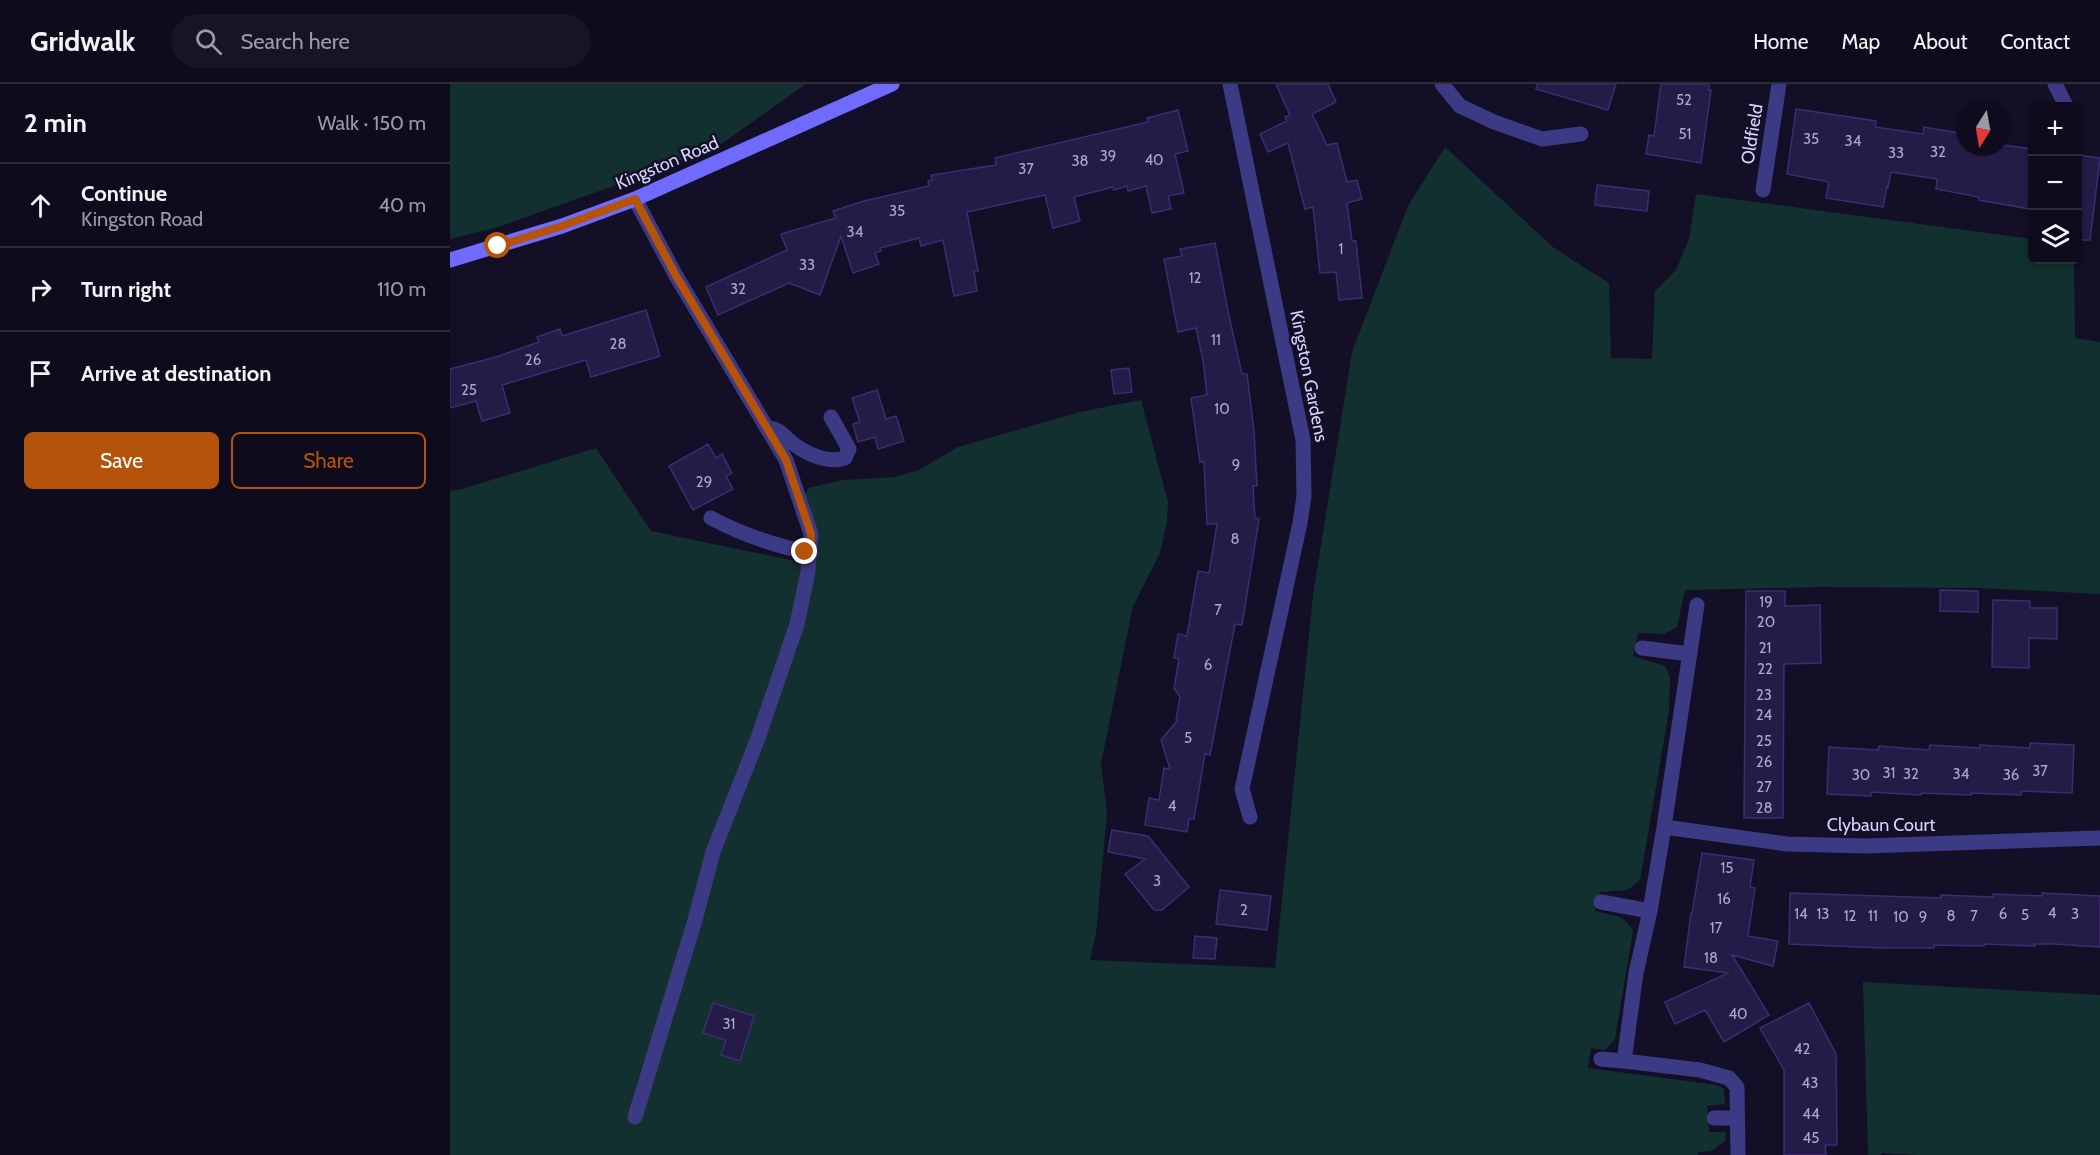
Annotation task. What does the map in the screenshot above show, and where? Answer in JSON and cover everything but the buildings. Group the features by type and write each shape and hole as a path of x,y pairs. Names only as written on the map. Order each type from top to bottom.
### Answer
{"main road":[{"name":"Kingston Road","path":"450,260 562,226 635,199 892,84"}],"street":[{"name":"Kingston Gardens","path":"1230,84 1304,440 1304,496 1300,523 1242,789 1250,817"},
{"path":"1442,84 1460,106 1542,139 1581,134"},
{"name":"Oldfield","path":"1762,190 1779,84"},
{"path":"2055,84 2064,102"},
{"path":"635,199 675,274 786,460 811,534 811,553 798,624 758,738 713,852 695,920 635,1117"},
{"path":"767,428 774,428 793,444 815,456 835,462 846,458 849,449 831,417"},
{"path":"711,518 766,542 811,553"},
{"path":"1624,1061 1636,973 1650,910 1664,827 1697,605"},
{"path":"1642,648 1690,654"},
{"name":"Clybaun Court","path":"1664,827 1787,844 1866,846 2100,838"},
{"path":"1601,902 1650,910"},
{"path":"1601,1059 1700,1070 1729,1078 1737,1088 1738,1155"},
{"path":"1713,1119 1737,1118"}],"green space":[{"path":"450,84 806,84 721,144 619,184 495,228 450,239"},
{"path":"1445,147 1554,248 1609,283 1611,358 1652,359 1655,291 1676,270 1689,239 1696,194 2028,238 2028,264 2074,264 2075,338 2100,342 2100,594 1980,588 1822,587 1685,590 1677,627 1664,634 1638,633 1633,656 1665,666 1670,676 1669,711 1640,880 1628,890 1600,892 1595,911 1622,918 1633,931 1615,1039 1605,1050 1591,1048 1588,1068 1717,1085 1724,1089 1725,1104 1707,1106 1709,1132 1726,1132 1725,1141 1711,1151 1698,1152 1698,1155 450,1155 450,491 596,448 651,531 796,561 805,533 801,507 808,488 843,480 895,477 919,470 958,447 1080,412 1141,400 1168,502 1167,521 1160,553 1133,606 1101,764 1107,813 1096,934 1090,960 1275,968 1313,595 1352,352 1408,206"},
{"path":"1863,982 2100,995 2100,1155 1882,1153 1881,1155 1868,1155"}],"route":[{"path":"498,246 562,226 635,199 675,274 786,460 811,534 811,553 805,552"}]}
